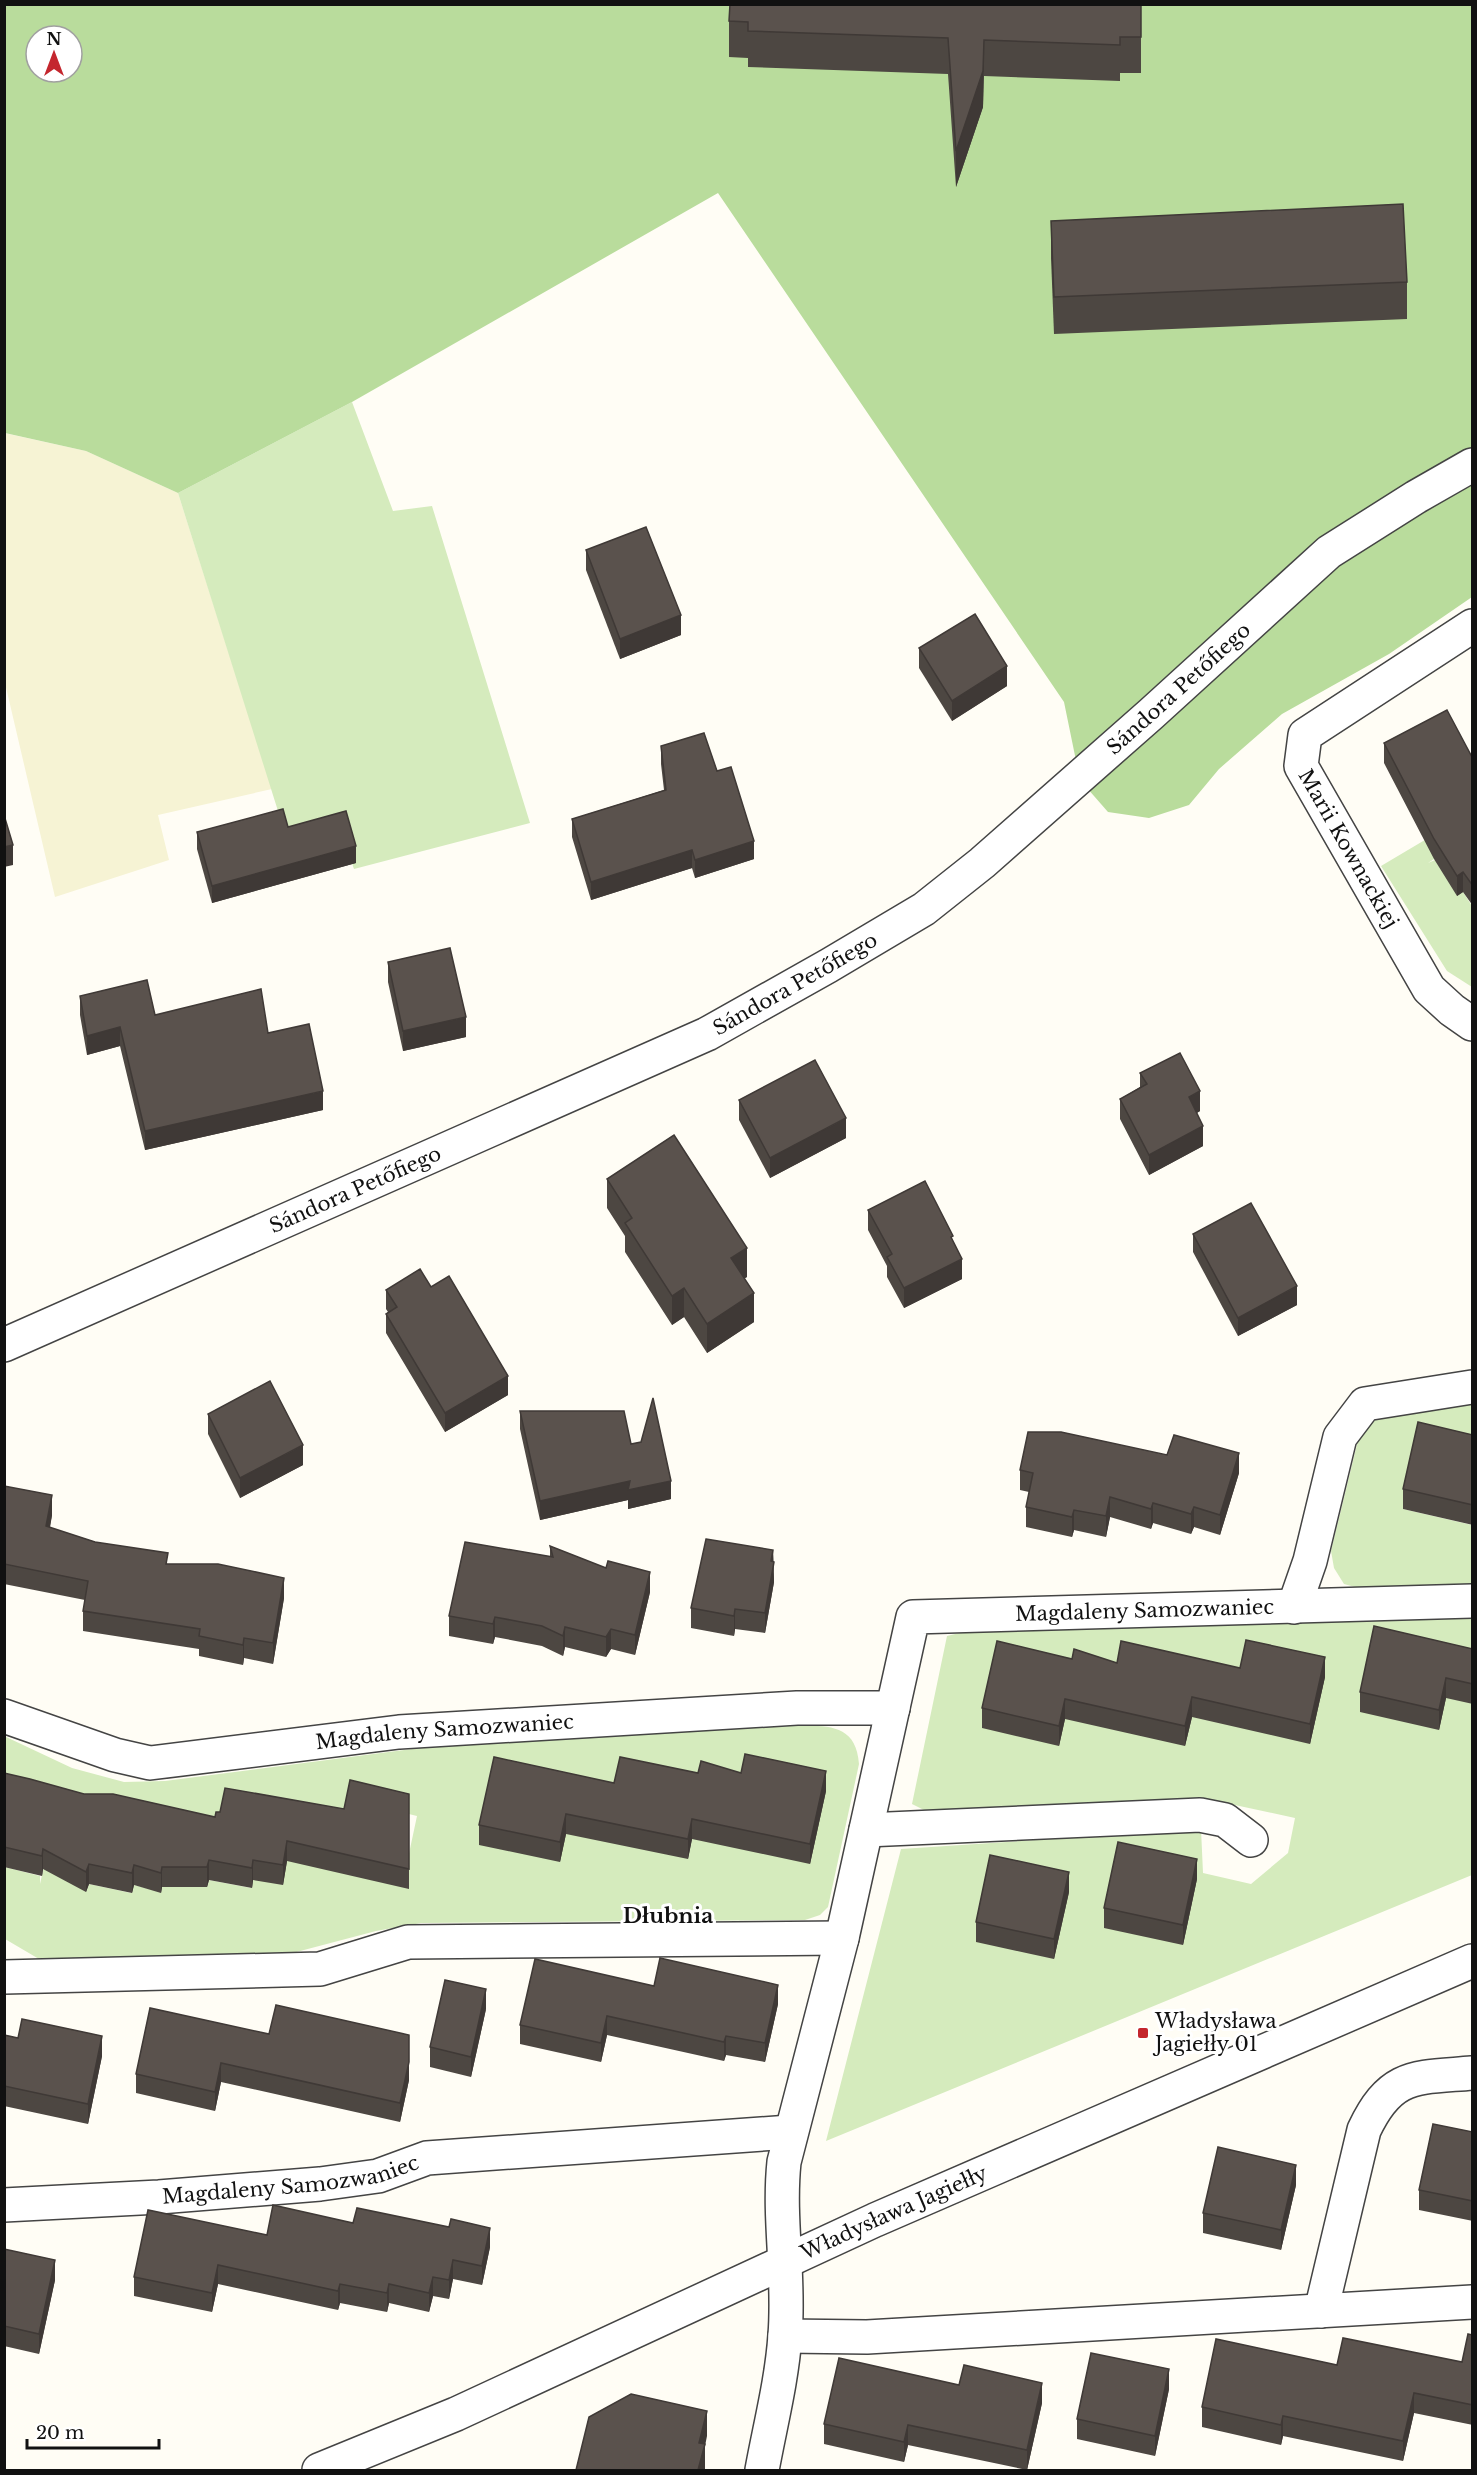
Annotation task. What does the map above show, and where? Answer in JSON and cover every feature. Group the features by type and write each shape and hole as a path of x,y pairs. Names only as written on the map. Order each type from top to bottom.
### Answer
{"street":[{"name":"Sándora Petőfiego","path":"8,1342 707,1034 924,909 982,863 1125,737 1329,552 1416,497 1473,465"},
{"name":"Marii Kownackiej","path":"1473,626 1305,735 1301,766 1429,989 1452,1010 1473,1024"},
{"path":"1294,1607 1310,1561 1340,1437 1365,1404 1473,1387"},
{"name":"Magdaleny Samozwaniec","path":"762,2470 785,2336 785,2260 781,2194 790,2132 842,1938 913,1617 1473,1601"},
{"name":"Magdaleny Samozwaniec","path":"4,1716 115,1755 150,1763 399,1732 797,1708 893,1708"},
{"path":"866,1830 1200,1815 1225,1820 1251,1840"},
{"path":"4,1977 320,1969 408,1942 842,1938"},
{"name":"Władysława Jagiełły","path":"319,2470 456,2414 785,2260 1473,1961"},
{"path":"1321,2311 1364,2130 1372,2113 1382,2098 1394,2087 1411,2080 1473,2073"},
{"name":"Magdaleny Samozwaniec","path":"4,2205 159,2197 320,2184 378,2176 427,2158 790,2132"},
{"path":"785,2336 867,2337 1473,2302"}],"shaded area":[{"path":"4,433 86,451 178,493 272,789 158,815 169,860 55,897 5,683"}],"green space":[{"path":"5,5 1472,5 1472,597 1389,654 1282,714 1219,769 1189,805 1149,818 1108,812 1080,780 1064,702 718,193 352,402 178,493 86,451 5,433"},
{"path":"352,402 393,511 432,506 530,823 354,869 341,832 289,846 178,493"},
{"path":"1472,812 1472,834 1428,863 1435,860 1457,895 1463,892 1472,906 1472,987 1447,971 1381,866"},
{"path":"1472,1401 1472,1455 1403,1509 1472,1525 1472,1585 1366,1590 1344,1584 1334,1568 1331,1551 1359,1436 1368,1423 1386,1413"},
{"path":"1472,1616 1472,1875 826,2141 901,1849 1201,1829 1203,1873 1251,1884 1288,1853 1295,1818 1207,1799 930,1813 912,1804 947,1636 980,1628"},
{"path":"802,1726 825,1727 844,1733 852,1740 857,1750 859,1764 828,1907 820,1915 805,1920 421,1923 376,1931 285,1955 52,1962 39,1959 5,1939 5,1867 40,1876 40,1884 52,1831 5,1793 4,1736 72,1768 124,1782 165,1781 520,1735","holes":["376,1806 417,1816 404,1877","103,1822 161,1892 134,1885 131,1893 89,1884 86,1892","217,1832 251,1888 209,1880 207,1887"]}],"building":[{"path":"730,4 1141,4 1141,37 1120,37 1120,45 984,40 983,71 956,151 948,38 748,31 748,22 729,21"},
{"path":"1403,204 1407,282 1054,297 1051,221"},
{"path":"646,527 681,615 620,639 586,550"},
{"path":"975,614 1007,666 952,701 919,648"},
{"path":"1447,710 1473,759 1473,886 1463,872 1457,876 1434,839 1384,743"},
{"path":"704,733 717,771 731,767 754,841 695,860 692,850 591,882 572,819 666,790 661,746"},
{"path":"283,809 288,827 346,811 356,846 212,886 197,832"},
{"path":"4,815 13,845 4,847"},
{"path":"450,948 466,1017 403,1031 388,962"},
{"path":"147,980 155,1015 261,989 268,1033 309,1024 323,1091 145,1131 120,1027 87,1036 80,996"},
{"path":"1180,1053 1200,1091 1189,1097 1203,1126 1149,1155 1120,1099 1147,1084 1140,1073"},
{"path":"815,1060 846,1118 770,1158 739,1100"},
{"path":"674,1135 747,1248 731,1258 754,1293 707,1324 684,1288 672,1296 625,1223 632,1218 607,1179"},
{"path":"925,1181 962,1259 904,1288 887,1257 892,1254 868,1210"},
{"path":"1251,1203 1297,1286 1238,1318 1193,1234"},
{"path":"420,1269 431,1287 449,1276 508,1376 445,1413 386,1314 397,1307 386,1290"},
{"path":"270,1381 303,1445 240,1478 208,1414"},
{"path":"653,1398 671,1481 628,1490 630,1481 540,1501 520,1411 624,1411 631,1444 641,1442"},
{"path":"1418,1422 1473,1435 1473,1505 1403,1489"},
{"path":"1028,1432 1061,1432 1167,1455 1174,1435 1239,1453 1220,1515 1194,1507 1191,1514 1153,1503 1151,1509 1110,1497 1106,1516 1074,1510 1072,1517 1026,1507 1033,1473 1020,1470"},
{"path":"4,1486 52,1495 46,1526 95,1542 168,1553 166,1564 218,1564 284,1578 273,1643 244,1638 243,1645 199,1636 200,1629 83,1611 88,1581 4,1564"},
{"path":"706,1539 773,1550 771,1561 774,1562 765,1613 735,1609 734,1616 691,1608"},
{"path":"465,1542 553,1557 550,1546 606,1568 608,1561 650,1572 635,1635 611,1629 606,1637 565,1627 563,1636 542,1626 495,1617 493,1624 449,1616"},
{"path":"1374,1626 1473,1649 1473,1684 1446,1678 1439,1710 1360,1692"},
{"path":"1246,1640 1325,1657 1310,1724 1192,1697 1185,1726 1065,1699 1059,1726 982,1708 997,1641 1072,1659 1074,1649 1117,1663 1121,1641 1240,1668"},
{"path":"745,1754 826,1771 810,1844 692,1819 688,1839 566,1814 560,1842 479,1825 494,1757 614,1783 620,1757 698,1773 701,1761 741,1773"},
{"path":"4,1773 84,1794 113,1794 215,1817 216,1812 220,1812 225,1788 344,1809 350,1780 409,1794 409,1869 287,1841 283,1865 253,1860 252,1868 209,1860 207,1867 162,1867 161,1873 134,1865 132,1873 89,1864 86,1872 43,1849 42,1856 4,1847"},
{"path":"1118,1842 1197,1859 1183,1925 1104,1908"},
{"path":"990,1855 1069,1872 1054,1939 976,1922"},
{"path":"660,1958 778,1985 765,2043 726,2036 724,2042 607,2016 601,2043 520,2025 535,1959 654,1986"},
{"path":"445,1980 486,1989 471,2057 430,2047"},
{"path":"276,2005 409,2035 409,2062 400,2103 221,2063 215,2092 136,2074 150,2008 269,2034"},
{"path":"22,2019 102,2036 88,2104 4,2086 4,2035 18,2038"},
{"path":"1433,2124 1473,2132 1473,2201 1419,2190"},
{"path":"1218,2147 1296,2165 1281,2230 1203,2213"},
{"path":"273,2205 353,2223 357,2208 449,2227 451,2219 490,2228 482,2266 453,2260 449,2280 433,2277 429,2293 389,2284 387,2293 340,2284 338,2291 218,2265 212,2293 134,2277 148,2210 267,2235"},
{"path":"4,2249 55,2260 39,2334 4,2326"},
{"path":"1468,2334 1473,2335 1473,2405 1414,2393 1403,2441 1283,2416 1281,2425 1202,2407 1216,2339 1337,2365 1343,2338 1462,2362"},
{"path":"1091,2353 1169,2369 1155,2436 1077,2419"},
{"path":"839,2358 959,2385 964,2365 1042,2383 1027,2450 908,2425 904,2442 824,2424"},
{"path":"631,2394 707,2411 699,2443 705,2444 698,2470 576,2470 589,2417"}],"place":[{"name":"Władysława Jagiełły 01","path":"1143,2033"}],"district":[{"name":"Dłubnia","path":"668,1916"}]}
